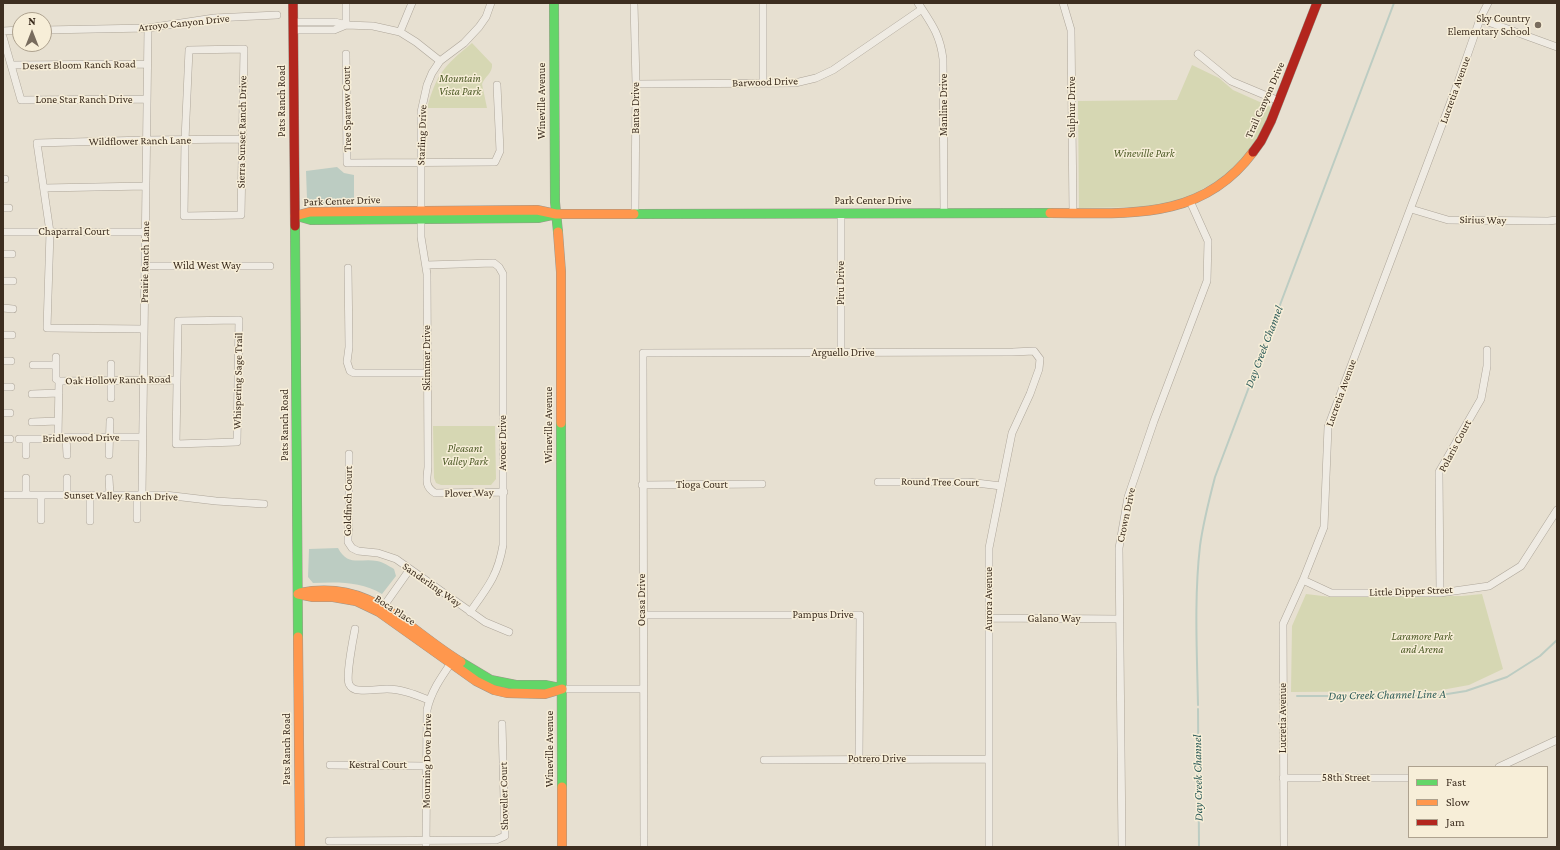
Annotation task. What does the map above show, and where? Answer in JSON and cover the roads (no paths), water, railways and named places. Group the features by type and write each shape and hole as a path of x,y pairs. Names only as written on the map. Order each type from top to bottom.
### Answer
{"street":[{"name":"Pats Ranch Road","path":"293,3 300,847"},
{"path":"346,3 346,25"},
{"path":"400,32 412,3"},
{"name":"Starling Drive","path":"421,215 421,112 423,98 432,73 440,61 464,43 479,27 486,17 491,3"},
{"name":"Wineville Avenue","path":"554,3 556,214 561,272 562,847"},
{"name":"Banta Drive","path":"634,3 636,84 635,214"},
{"path":"763,3 763,83"},
{"name":"Sulphur Drive","path":"1063,3 1072,30 1073,213"},
{"name":"Trail Canyon Drive","path":"1190,201 1217,187 1242,166 1262,141 1280,101 1317,3"},
{"name":"Lucretia Avenue","path":"1284,847 1283,624 1303,580 1324,527 1328,428 1458,85 1480,19 1488,3"},
{"name":"Barwood Drive","path":"636,84 796,83 816,78 833,70 920,6"},
{"name":"Manline Drive","path":"920,6 934,27 943,59 944,213"},
{"name":"Arroyo Canyon Drive","path":"52,30 148,28 214,18 277,15"},
{"path":"1480,19 1557,47"},
{"path":"294,26 335,22 346,25 373,26 400,32 416,42 440,61"},
{"name":"Prairie Ranch Lane","path":"137,519 142,437 148,28"},
{"path":"3,37 11,65"},
{"name":"Sierra Sunset Ranch Drive","path":"244,49 242,139 241,215 184,216 185,140 189,50 244,49"},
{"name":"Tree Sparrow Court","path":"346,54 348,164 421,163"},
{"path":"1198,54 1231,81 1280,101"},
{"name":"Desert Bloom Ranch Road","path":"11,65 147,64"},
{"name":"Lone Star Ranch Drive","path":"11,65 21,100 147,99"},
{"path":"421,163 495,162 500,152 497,85"},
{"name":"Wildflower Ranch Lane","path":"44,188 37,143 242,139"},
{"path":"144,328 47,328 50,232 44,188 146,186"},
{"name":"Park Center Drive","path":"295,216 310,212 421,215 537,210 556,214 1135,213 1163,209 1190,201"},
{"name":"Crown Drive","path":"1122,847 1119,548 1128,497 1154,421 1207,281 1208,241 1190,201"},
{"name":"Sirius Way","path":"1411,209 1448,220 1557,220"},
{"name":"Piru Drive","path":"841,213 841,353"},
{"name":"Skimmer Drive","path":"421,215 421,244 426,265 428,467 426,484 429,490 435,493"},
{"name":"Chaparral Court","path":"3,232 145,232"},
{"path":"3,254 12,254"},
{"name":"Avocer Drive","path":"426,265 488,262 494,263 499,267 503,274 503,545 495,575 470,612"},
{"name":"Wild West Way","path":"145,266 270,266"},
{"path":"348,268 349,348 347,362 350,371 354,373 427,372"},
{"path":"3,282 13,281"},
{"path":"3,308 13,308"},
{"name":"Whispering Sage Trail","path":"239,320 237,442 176,444 176,380 178,321 239,320"},
{"path":"3,335 12,335"},
{"name":"Polaris Court","path":"1440,592 1439,472 1481,399 1487,366 1487,350"},
{"name":"Arguello Drive","path":"643,353 1034,351 1040,359"},
{"name":"Ocasa Drive","path":"643,353 642,616 644,847"},
{"path":"56,357 56,379 60,381 58,437"},
{"name":"Aurora Avenue","path":"989,847 989,548 1012,433 1030,394 1039,369 1040,359"},
{"path":"3,361 11,361"},
{"path":"111,364 111,398"},
{"path":"32,365 56,365"},
{"name":"Oak Hollow Ranch Road","path":"60,381 176,380"},
{"path":"32,394 59,393"},
{"path":"32,422 58,421"},
{"path":"109,455 111,437 110,421"},
{"name":"Bridlewood Drive","path":"26,455 22,439 48,439 58,437 142,437"},
{"path":"66,437 66,455"},
{"name":"Goldfinch Court","path":"349,454 348,542 352,548"},
{"path":"26,478 26,495"},
{"path":"67,478 67,495"},
{"path":"109,478 110,496"},
{"name":"Round Tree Court","path":"878,482 968,482 1001,486"},
{"name":"Tioga Court","path":"642,485 762,484"},
{"name":"Plover Way","path":"435,493 504,492"},
{"name":"Sunset Valley Ranch Drive","path":"3,495 166,495 216,501 264,504"},
{"path":"41,495 41,520"},
{"path":"90,496 90,521"},
{"name":"Little Dipper Street","path":"1303,580 1331,593 1440,592 1489,586 1521,566 1557,510"},
{"name":"Sanderling Way","path":"352,548 358,551 370,551 396,559 485,622 509,632"},
{"path":"381,609 410,569"},
{"name":"Boca Place","path":"298,594 313,597 333,597 356,601 381,609 453,660 476,681 494,690 513,693 545,694 562,688 643,688"},
{"name":"Pampus Drive","path":"642,616 860,615 859,759"},
{"name":"Galano Way","path":"989,618 1119,619"},
{"path":"355,629 348,682 352,688 373,691 387,689 401,691 412,693 429,700"},
{"name":"Mourning Dove Drive","path":"426,844 426,718 429,700 436,685 453,660"},
{"name":"Shoveller Court","path":"426,844 496,840 505,836 502,724"},
{"path":"1501,766 1557,740"},
{"name":"Potrero Drive","path":"764,760 989,759"},
{"name":"Kestral Court","path":"330,765 426,766"},
{"name":"58th Street","path":"1283,778 1408,778"},
{"path":"329,841 426,844"}],"waterway":[{"name":"Day Creek Channel","path":"1198,705 1196,625 1198,566 1203,529 1215,477 1394,3"},
{"name":"Day Creek Channel Line A","path":"1297,696 1435,696 1466,691 1507,677 1540,656 1557,640"},
{"name":"Day Creek Channel","path":"1198,709 1199,847"}],"place":[{"name":"Sky Country Elementary School","path":"1538,25"}],"park label":[{"name":"Mountain Vista Park","path":"460,85"},
{"name":"Wineville Park","path":"1144,154"},
{"name":"Pleasant Valley Park","path":"465,455"},
{"name":"Laramore Park and Arena","path":"1422,643"}]}
